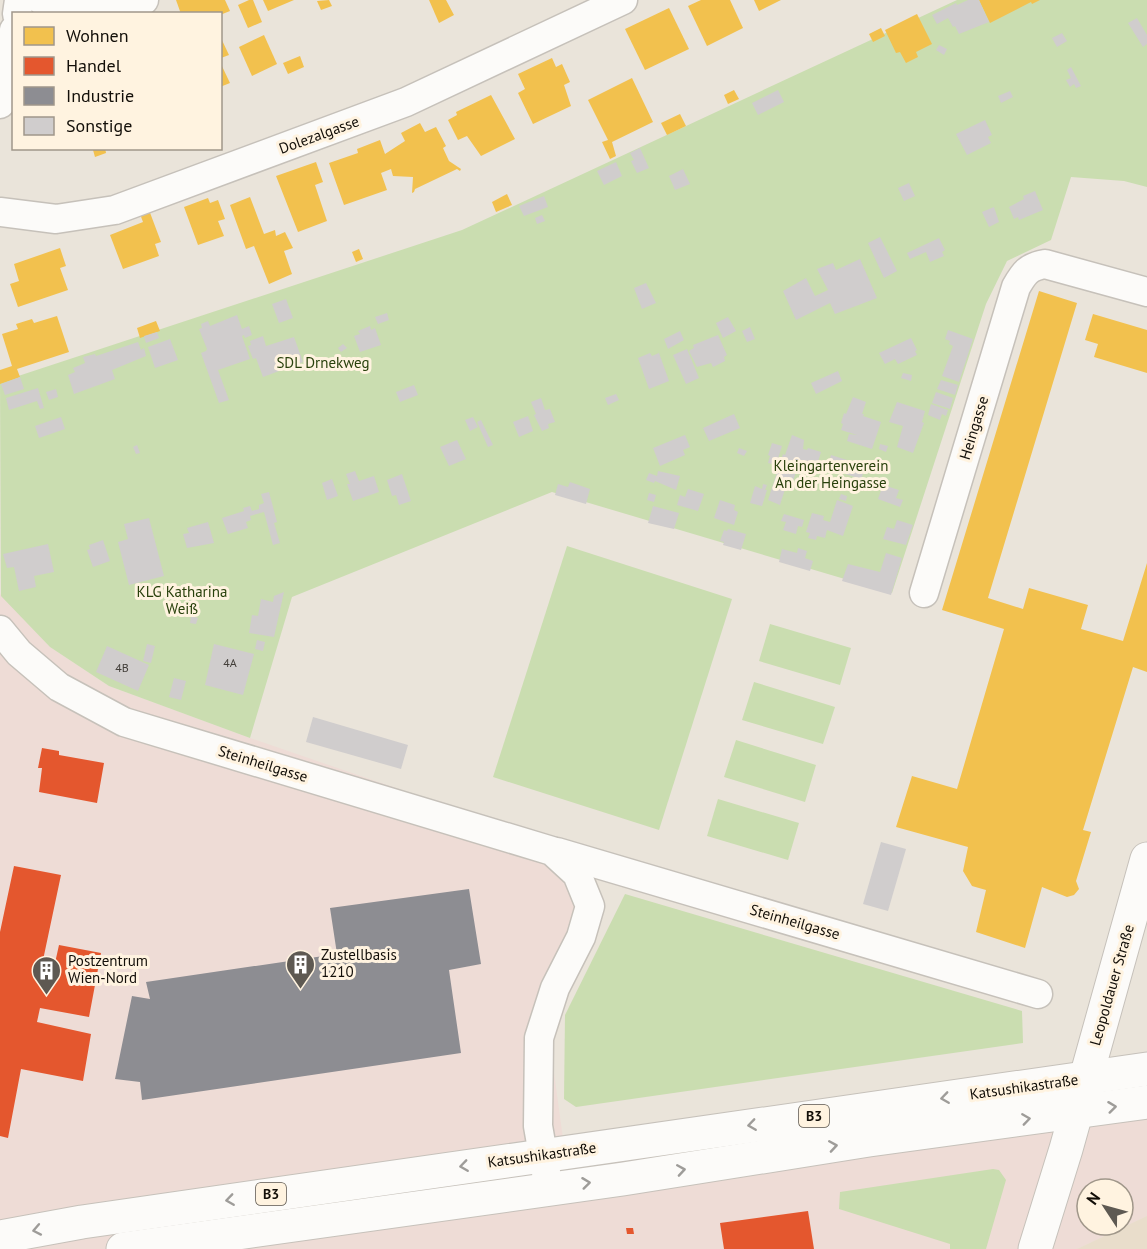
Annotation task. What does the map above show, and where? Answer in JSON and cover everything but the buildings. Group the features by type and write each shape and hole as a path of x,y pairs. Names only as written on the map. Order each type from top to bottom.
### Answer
{"main road":[{"name":"Leopoldauer Straße","path":"1035,1249 1086,1078 1147,859"},
{"name":"B3","path":"1086,1078 1147,1069"},
{"name":"Katsushikastraße","path":"0,1237 82,1222 1086,1078"},
{"name":"B3","path":"1076,1112 1147,1102"},
{"name":"Katsushikastraße","path":"123,1249 1076,1112"}],"street":[{"path":"41,0 100,10 144,0"},
{"name":"Dolezalgasse","path":"0,212 56,219 115,210 406,102 623,0"},
{"path":"0,104 12,41"},
{"name":"Heingasse","path":"924,593 1016,287 1023,274 1031,267 1045,264 1147,292"},
{"name":"Steinheilgasse","path":"0,630 19,653 59,687 124,722 1038,994"},
{"name":"Steinheilgasse","path":"549,1189 538,1126 539,1038 555,988 581,937 590,906 577,874 552,851"}],"shaded area":[{"path":"0,594 50,647 109,686 250,738 600,858 549,1037 568,1174 1147,1094 1147,1216 1135,1222 1135,1177 1075,1177 1075,1237 1102,1237 1077,1249 0,1249"},
{"path":"1147,1216 1147,1249 1077,1249 1102,1237 1135,1237 1135,1222"}],"green space":[{"path":"957,0 1147,0 1147,187 1124,181 1071,177 1051,240 1007,261 986,304 892,593 552,492 292,597 250,738 109,686 50,647 1,596 0,382 462,230"},
{"path":"567,546 732,599 659,830 493,777"},
{"path":"770,624 851,648 840,685 759,661"},
{"path":"754,682 835,707 823,744 742,720"},
{"path":"736,740 816,765 805,802 724,777"},
{"path":"718,799 799,823 788,860 707,836"},
{"path":"625,894 1022,1011 1023,1043 576,1107 564,1099 565,1015"},
{"path":"993,1169 999,1170 1006,1180 986,1249 950,1249 950,1244 839,1209 840,1192"}],"place":[{"name":"Zustellbasis 1210","path":"300,990"},
{"name":"Postzentrum Wien-Nord","path":"47,996"}],"park label":[{"name":"SDL Drnekweg","path":"323,363"},
{"name":"Kleingartenverein An der Heingasse","path":"831,474"},
{"name":"KLG Katharina Weiß","path":"182,600"}]}
